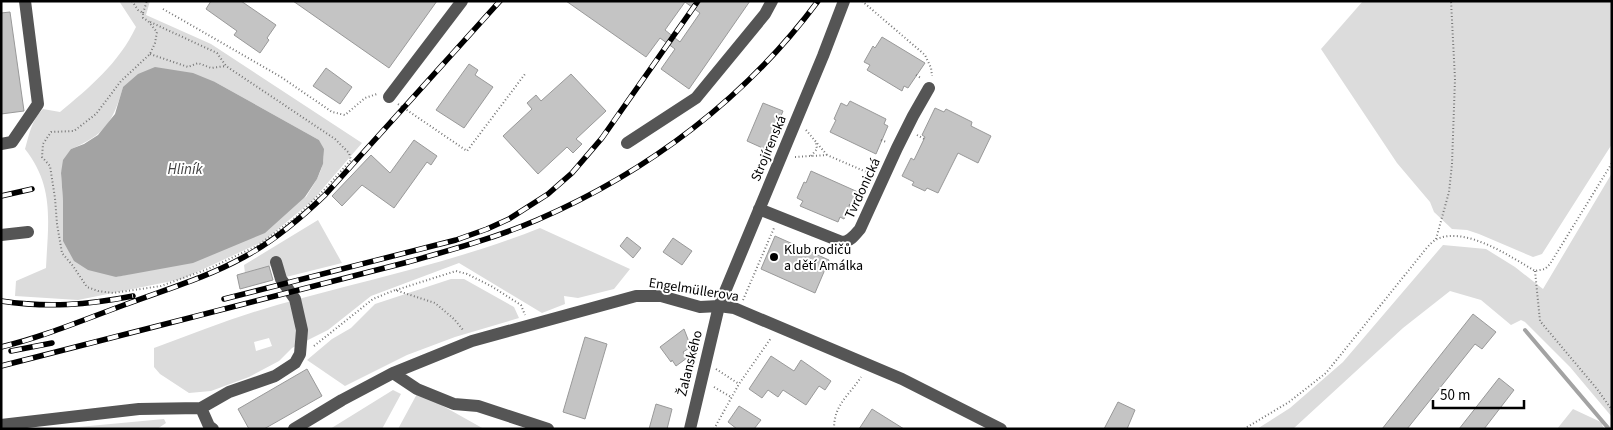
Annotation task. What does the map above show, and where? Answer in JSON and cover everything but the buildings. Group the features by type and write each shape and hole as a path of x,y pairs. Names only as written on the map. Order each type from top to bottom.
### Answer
{"street":[{"path":"1,144 12,142 38,104 25,1"},
{"path":"389,97 462,1"},
{"path":"627,142 696,98 765,14 772,1"},
{"name":"Strojírenská","path":"719,306 844,1"},
{"name":"Tvrdonická","path":"760,208 836,240 846,242 860,229 882,179 931,83"},
{"path":"1,235 28,232"},
{"path":"1,425 139,409 201,408 229,392 275,376 295,363 300,354 302,330 295,299 281,279 276,262"},
{"name":"Engelmüllerova","path":"294,429 342,400 393,373 472,341 636,296 647,295 661,296 700,307 719,306 734,308 902,379 1001,429"},
{"name":"Žalanského","path":"690,429 719,306"},
{"path":"393,373 417,389 454,404 478,406 548,429"},
{"path":"201,408 209,426 213,429"}],"path":[{"path":"132,1 138,10 143,13"},
{"path":"147,1 143,18 148,20 217,53 226,66 335,139 349,153 351,160 294,218 257,246 208,269 161,286 113,293 98,291 87,287 62,252 50,166 42,158 43,144 51,132 74,131 83,126 96,114 121,81 150,54 156,43 157,32 148,20"},
{"path":"862,1 926,55 931,68 931,83"},
{"path":"1436,240 1449,192 1452,164 1455,79 1451,1"},
{"path":"163,9 281,77 332,112 345,115 364,98 384,93 467,151 525,74"},
{"path":"150,54 188,67 198,63 211,68 226,66"},
{"path":"802,127 810,133 826,155"},
{"path":"811,156 817,149 816,141"},
{"path":"790,157 800,158 826,155 882,179"},
{"path":"1244,429 1290,402 1326,373 1421,255 1436,240 1450,236 1490,244 1534,271 1545,269 1550,264 1612,163"},
{"path":"737,301 742,300 776,223"},
{"path":"295,363 373,299 456,271 467,274 491,286 521,305 526,317 534,324"},
{"path":"1534,271 1540,321 1597,389 1612,410"},
{"path":"395,290 435,303 454,319 472,341"},
{"path":"714,429 739,384 775,332"},
{"path":"712,366 739,384"},
{"path":"834,429 834,418 837,408 862,377"},
{"path":"708,383 731,397"}],"shaded area":[{"path":"119,1 150,1 146,15 211,44 362,143 313,200 264,241 182,279 78,300 15,296 16,281 46,268 48,206 41,177 35,163 25,149 34,122 43,109 60,112 92,84 121,52 136,27","holes":["215,82 319,140 324,155 323,163 318,177 306,197 129,274 116,277 63,201 61,173 71,149 83,144 106,126 123,87"]},
{"path":"1363,1 1612,1 1612,144 1542,254 1533,257 1479,234 1467,230 1452,229 1434,212 1430,202 1397,163 1321,49"},
{"path":"1612,173 1612,417 1570,367 1525,322 1521,320 1511,325 1481,300 1450,291 1403,328 1293,429 1257,429 1290,408 1343,362 1443,245 1486,249 1515,267 1543,289"},
{"path":"318,220 342,263 274,280 277,277 271,266 245,273 244,265"},
{"path":"540,228 630,269 614,289 578,298 564,296 565,304 542,313 459,263 371,296 328,330 292,348 279,361 249,377 211,391 189,393 160,374 154,367 154,348 215,325 277,305 443,261","holes":["269,338 272,346 256,351 254,342"]},
{"path":"451,279 464,279 514,307 519,318 455,337 407,355 345,386 307,360 332,339 351,328 375,304"},
{"path":"393,390 401,394 382,429 330,429"},
{"path":"418,392 484,429 398,429"},
{"path":"1573,409 1603,423 1602,425 1605,429 1557,429"},
{"path":"164,419 166,423 157,429 57,429"}],"water":[{"name":"Hliník","path":"155,67 193,73 215,82 319,140 324,149 323,164 317,179 305,197 265,233 193,263 116,277 88,270 74,261 63,241 61,173 63,160 71,149 84,144 98,135 115,114 123,87 138,74"}],"waterway":[{"path":"1525,330 1609,429"}],"railway":[{"path":"1,347 48,333 200,277 230,264 266,244 325,195 500,1"},
{"path":"224,299 456,240 509,219 548,194 572,173 602,138 698,1"},
{"path":"1,366 408,262 489,238 537,220 578,201 618,179 692,129 727,100 759,69 790,36 818,1"},
{"path":"1,196 32,189"},
{"path":"1,301 51,305 100,302 133,296"},
{"path":"11,351 52,343"}],"place":[{"name":"Klub rodičů a dětí Amálka","path":"774,257"}]}
